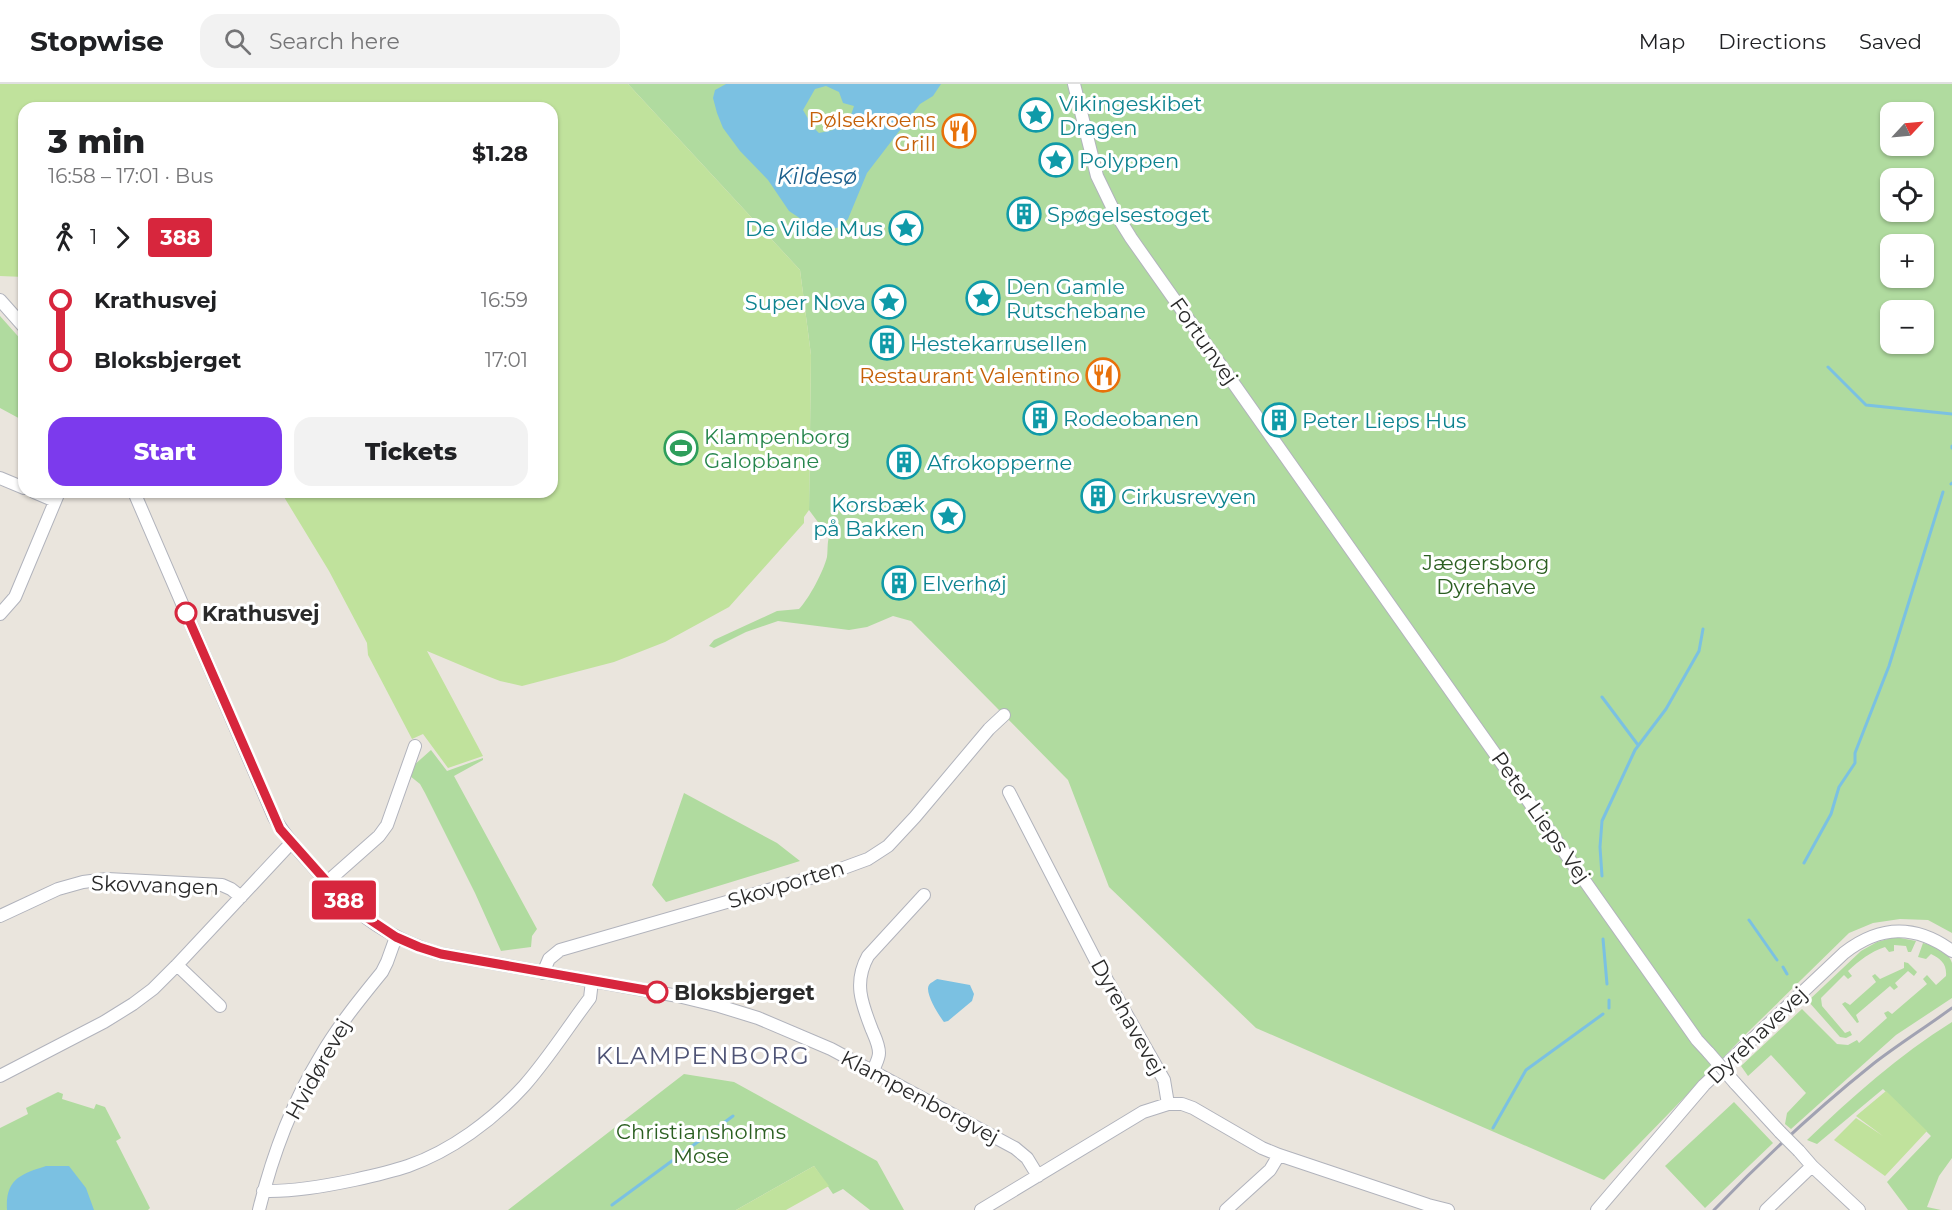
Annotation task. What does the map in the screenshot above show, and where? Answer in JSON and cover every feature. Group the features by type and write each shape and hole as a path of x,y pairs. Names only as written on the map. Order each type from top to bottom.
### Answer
{"street":[{"name":"Fortunvej","path":"1074,84 1097,176 1113,209 1248,404"},
{"path":"0,300 18,320"},
{"name":"Peter Lieps Vej","path":"1248,404 1697,1040 1812,1166 1859,1210"},
{"path":"0,478 18,486"},
{"path":"0,614 15,597 56,498"},
{"name":"Klampenborgvej","path":"137,498 280,829 348,905 396,937 441,954 678,996 741,1012 796,1033 873,1071 1015,1148 1026,1158 1038,1176"},
{"name":"Skovporten","path":"543,973 549,959 560,951 838,870 868,859 888,846 989,729 1004,715"},
{"path":"327,882 379,836 387,825 415,746"},
{"name":"Dyrehavevej","path":"1009,792 1095,959 1164,1080 1168,1104 1182,1104 1193,1108 1278,1155 1427,1207 1448,1210"},
{"path":"0,1076 104,1022 134,1004 153,989 292,843"},
{"name":"Skovvangen","path":"0,916 58,889 106,879 222,885 241,897"},
{"path":"873,1071 879,1056 878,1046 863,1007 860,993 861,968 868,956 924,895"},
{"name":"Dyrehavevej","path":"1597,1210 1704,1086 1836,960 1858,942 1872,935 1906,931 1923,934 1952,951"},
{"name":"Hvidørevej","path":"259,1210 274,1154 300,1093 338,1029 382,972 396,937"},
{"path":"177,965 220,1006"},
{"path":"263,1191 282,1192 388,1172 410,1165 454,1143 478,1127 525,1085 590,998 592,981"},
{"path":"981,1210 1143,1112 1168,1104"},
{"path":"1226,1210 1270,1170 1278,1155"},
{"path":"1766,1210 1812,1166"}],"green space":[{"name":"Klampenborg Galopbane","path":"0,84 628,84 800,270 811,355 809,510 804,517 804,523 729,607 665,642 614,662 522,686 500,681 427,651 483,756 448,768 423,734 412,739 368,655 367,643 329,571 285,498 558,498 558,102 18,102 18,277 0,276"},
{"name":"Jægersborg Dyrehave","path":"628,84 1952,84 1952,933 1928,920 1900,919 1873,923 1849,933 1747,1033 1604,1180 1256,1028 1109,887 1068,780 911,621 893,616 867,627 849,630 778,621 746,632 714,648 709,646 714,640 777,611 799,609 823,569 829,537 809,510 811,355 800,270"},
{"path":"0,316 18,336 18,418 0,408"},
{"path":"431,750 447,771 483,758 454,776 537,929 532,936 531,947 501,951 425,793 420,784 410,776 413,766"},
{"path":"684,793 777,843 800,861 666,902 652,885"},
{"path":"1895,937 1916,941 1911,952 1908,952 1906,946 1894,945 1894,951 1889,952 1885,947 1875,951 1848,971 1852,976 1848,979 1844,975 1821,998 1822,1006 1845,1033 1850,1031 1852,1035 1846,1038 1840,1037 1808,1001 1861,951 1877,942"},
{"path":"1923,943 1940,950 1950,959 1952,998 1896,1035 1791,1129 1785,1124 1787,1113 1806,1093 1771,1055 1748,1076 1741,1066 1802,1009 1837,1044 1848,1045 1857,1040 1859,1043 1887,1018 1884,1013 1888,1011 1892,1014 1927,984 1923,979 1927,975 1936,985 1946,976 1943,962 1938,958 1931,954 1926,959 1918,957"},
{"path":"1904,962 1917,972 1914,976 1908,971 1895,983 1898,987 1894,990 1890,986 1856,1015 1859,1022 1857,1023 1842,1004 1845,1002 1850,1005 1876,982 1872,976 1875,974 1880,979 1904,968"},
{"path":"1952,1022 1952,1158 1939,1176 1927,1207 1941,1210 1908,1210 1887,1182 1931,1136 1883,1089 1817,1144 1807,1140 1877,1077 1913,1048"},
{"name":"Christiansholms Mose","path":"684,1074 734,1082 877,1161 904,1210 870,1210 843,1189 833,1194 814,1166 736,1210 508,1210"},
{"path":"1886,1091 1927,1131 1885,1176 1834,1140 1856,1118 1883,1136 1856,1116"},
{"path":"58,1092 63,1094 62,1099 94,1109 96,1104 105,1107 121,1138 116,1141 150,1208 148,1210 0,1210 0,1128 28,1114 26,1108"},
{"path":"1734,1102 1773,1143 1705,1208 1665,1166"},
{"path":"814,1166 829,1186 786,1210 736,1210"}],"water":[{"name":"Kildesø","path":"726,84 941,84 933,96 920,104 867,173 848,219 840,227 828,230 816,229 789,211 768,180 740,151 723,128 713,98 715,90","holes":["826,86 839,92 843,103 854,106 849,121 842,127 836,122 833,130 819,133 803,110 815,89"]},
{"path":"937,979 970,985 974,994 972,1001 944,1022 930,998 928,988"},
{"path":"46,1166 69,1166 86,1188 94,1210 7,1210 9,1191 16,1179"}],"waterway":[{"path":"1828,367 1866,405 1952,414"},
{"path":"1804,863 1831,814 1839,787 1855,763 1855,753 1889,666 1943,492"},
{"path":"1602,876 1600,847 1602,821 1635,750 1666,709 1699,651 1703,629"},
{"path":"1602,697 1638,745"},
{"path":"1749,920 1777,960"},
{"path":"1603,939 1607,984"},
{"path":"1783,967 1787,974"},
{"path":"1609,1000 1609,1008"},
{"path":"1493,1128 1526,1070 1603,1014"},
{"path":"612,1205 733,1116"}],"railway":[{"path":"1714,1210 1771,1153 1852,1081 1952,1008"}],"bus line":[{"name":"388","path":"186,613 280,829 348,905 396,937 441,954 657,992"}],"place":[{"name":"Vikingeskibet Dragen","path":"1036,115"},
{"name":"Pølsekroens Grill","path":"959,131"},
{"name":"Polyppen","path":"1056,160"},
{"name":"Spøgelsestoget","path":"1024,214"},
{"name":"De Vilde Mus","path":"906,228"},
{"name":"Den Gamle Rutschebane","path":"983,298"},
{"name":"Super Nova","path":"889,302"},
{"name":"Hestekarrusellen","path":"887,343"},
{"name":"Restaurant Valentino","path":"1103,375"},
{"name":"Rodeobanen","path":"1040,418"},
{"name":"Peter Lieps Hus","path":"1279,420"},
{"name":"Klampenborg Galopbane","path":"681,448"},
{"name":"Afrokopperne","path":"904,462"},
{"name":"Cirkusrevyen","path":"1098,496"},
{"name":"Korsbæk på Bakken","path":"948,516"},
{"name":"Elverhøj","path":"899,583"},
{"name":"Krathusvej","path":"186,613"},
{"name":"Bloksbjerget","path":"657,992"}],"district":[{"name":"KLAMPENBORG","path":"703,1055"}]}
